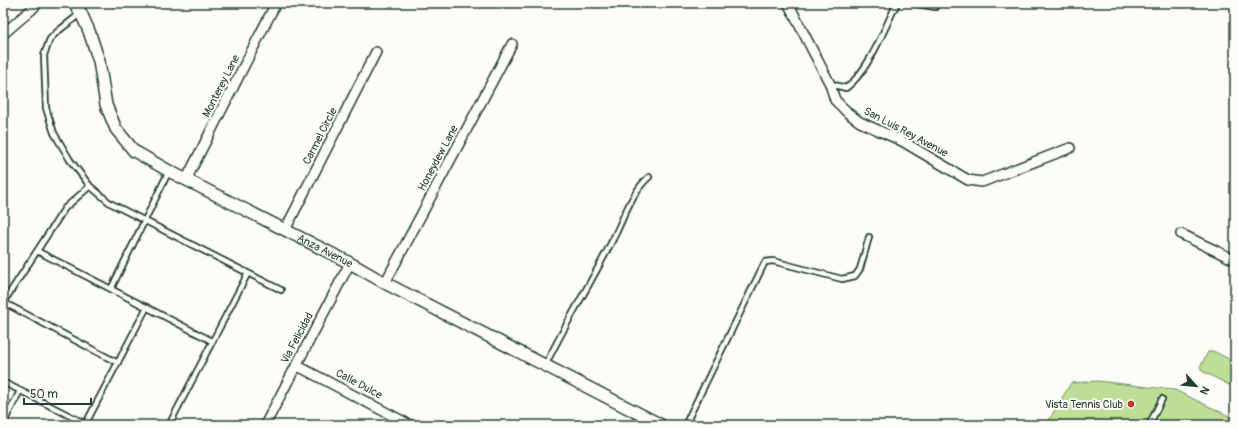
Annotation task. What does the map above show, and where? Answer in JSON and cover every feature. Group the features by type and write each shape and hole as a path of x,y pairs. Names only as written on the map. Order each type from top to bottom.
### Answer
{"street":[{"path":"3,34 38,3"},
{"name":"Anza Avenue","path":"74,3 81,13 89,31 99,61 106,105 116,129 134,151 186,180 350,263 385,283 661,425"},
{"name":"Monterey Lane","path":"186,180 276,3"},
{"name":"San Luis Rey Avenue","path":"788,3 830,84 835,100 848,114 860,122 902,141 968,180 982,182 1070,148"},
{"name":"Honeydew Lane","path":"385,283 512,44"},
{"name":"Carmel Circle","path":"285,230 376,52"},
{"path":"1181,234 1235,260"},
{"name":"Via Felicidad","path":"265,425 350,263"},
{"name":"Calle Dulce","path":"296,365 410,425"}],"lane":[{"path":"830,84 846,88 858,77 881,39 897,3"},
{"path":"912,3 935,7"},
{"path":"81,13 50,39 44,55 46,108 54,133 70,160 90,186 110,203 281,290"},
{"path":"111,289 169,171"},
{"path":"545,366 634,197 642,183 649,177"},
{"path":"90,186 65,208 3,302 118,362"},
{"path":"685,425 765,262 773,261 842,279 855,276 860,269 869,236"},
{"path":"37,251 212,341"},
{"path":"169,425 248,273"},
{"path":"3,382 86,425 146,307"},
{"path":"3,424 20,391"},
{"path":"1149,425 1162,399"}],"green space":[{"path":"1213,351 1235,362 1235,388 1202,371 1200,367 1208,352"},
{"name":"Vista Tennis Club","path":"1097,381 1175,390 1235,419 1235,425 1046,425 1071,383"}],"place":[{"name":"Vista Tennis Club","path":"1131,404"}]}
